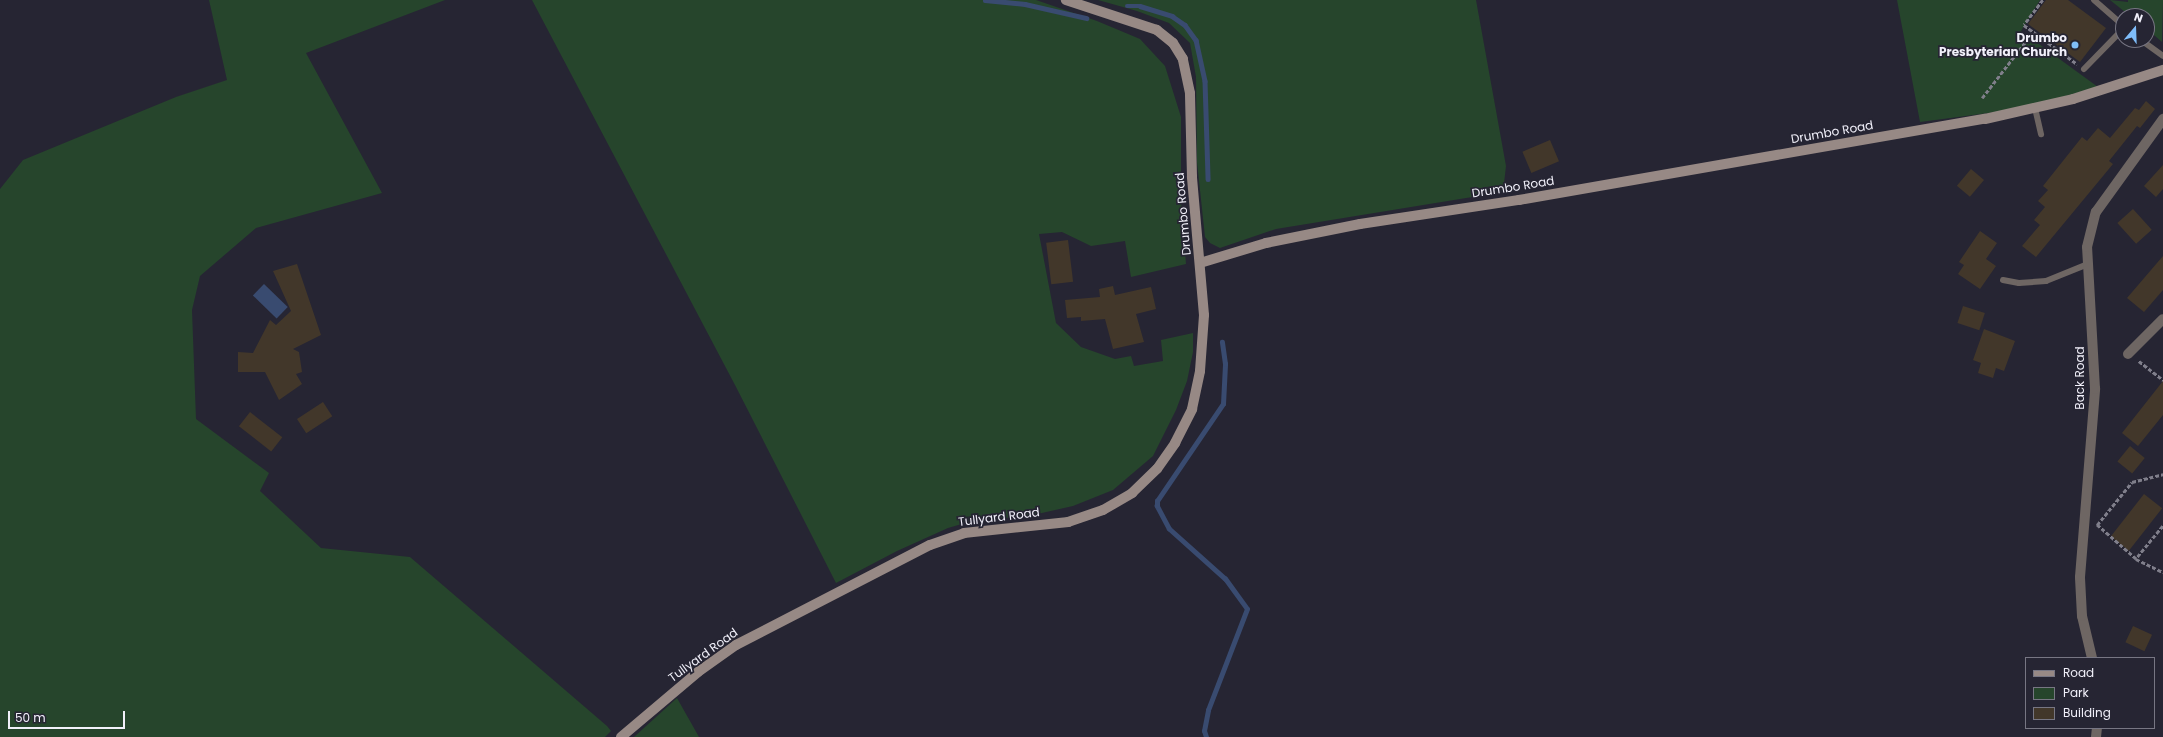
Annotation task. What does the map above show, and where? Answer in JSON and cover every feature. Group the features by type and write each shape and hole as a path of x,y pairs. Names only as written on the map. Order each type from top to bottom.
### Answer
{"street":[{"name":"Drumbo Road","path":"1066,0 1157,30 1173,44 1183,59 1190,93 1192,177 1200,262 1266,243 1360,224 1519,200 1985,119 2074,99 2163,70"},
{"name":"Back Road","path":"2092,657 2082,616 2080,577 2095,389 2087,247 2096,212 2163,119"},
{"name":"Tullyard Road","path":"621,737 698,672 736,645 930,545 964,533 1068,522 1103,510 1132,493 1157,470 1175,443 1192,409 1200,371 1204,314 1200,262"},
{"path":"2128,354 2163,319"}],"lane":[{"path":"2094,0 2115,17"},
{"path":"2084,69 2115,37"},
{"path":"2152,48 2163,56"},
{"path":"2035,108 2041,134"},
{"path":"2003,280 2020,283 2046,281 2088,264"}],"path":[{"path":"2043,0 2024,25 2084,69"},
{"path":"1982,98 2033,32"},
{"path":"2128,354 2163,380"},
{"path":"2163,474 2132,482 2096,525 2136,559 2163,572"},
{"path":"2136,559 2163,526"}],"green space":[{"path":"209,0 445,0 306,53 382,193 256,228 200,276 192,310 196,419 269,473 260,491 321,548 410,557 607,726 611,731 605,737 0,737 0,189 23,160 176,97 227,80"},
{"path":"532,0 1036,0 1097,21 1140,39 1165,66 1181,117 1181,199 1186,264 1131,277 1125,241 1091,246 1062,232 1039,234 1056,323 1081,347 1115,359 1131,356 1134,366 1163,361 1161,340 1193,333 1193,352 1187,381 1176,410 1153,456 1113,490 1073,506 1024,517 979,519 948,528 897,551 836,583 735,385"},
{"path":"1098,0 1476,0 1506,166 1503,192 1276,229 1220,248 1210,243 1205,237 1197,162 1196,77 1190,43 1169,23 1137,11"},
{"path":"1897,0 2040,0 2021,31 2098,87 2019,109 1920,122"},
{"path":"2110,0 2128,2 2128,0 2163,0 2162,42 2155,36 2155,8 2120,8"},
{"path":"677,698 699,737 634,737"}],"water":[{"path":"264,284 288,307 277,318 253,296"}],"building":[{"name":"Drumbo Presbyterian Church","path":"2046,0 2068,0 2106,28 2080,62 2028,24"},
{"path":"2146,101 2155,109 2140,128 2137,126 2109,161 2113,164 2036,257 2022,246 2040,225 2034,220 2045,207 2038,201 2048,190 2043,186 2082,137 2087,141 2098,128 2110,138 2135,108 2139,110"},
{"path":"1550,140 1559,161 1531,173 1522,152"},
{"path":"2163,165 2163,189 2156,197 2144,186"},
{"path":"1971,169 1984,180 1970,197 1957,186"},
{"path":"2133,209 2152,230 2136,244 2117,223"},
{"path":"1980,231 1997,243 1986,259 1996,266 1980,289 1958,274 1964,265 1959,262"},
{"path":"1068,240 1073,282 1051,284 1046,243"},
{"path":"2163,256 2163,290 2144,312 2127,298"},
{"path":"297,264 321,335 293,349 299,352 302,372 296,374 302,384 279,400 265,372 238,372 238,352 253,353 270,320 276,325 291,311 273,271"},
{"path":"1113,286 1115,295 1151,287 1156,309 1136,314 1144,342 1113,349 1105,319 1081,321 1081,317 1067,318 1065,300 1100,297 1099,289"},
{"path":"1963,306 1985,313 1979,330 1957,323"},
{"path":"1984,329 2015,341 2004,371 1996,368 1993,378 1978,373 1981,363 1973,360"},
{"path":"2163,381 2163,415 2138,446 2122,433"},
{"path":"323,402 332,416 306,433 297,419"},
{"path":"250,412 282,437 271,451 239,426"},
{"path":"2130,446 2145,458 2132,474 2117,462"},
{"path":"2144,494 2162,508 2129,551 2111,537"},
{"path":"2133,626 2152,635 2144,651 2125,642"}],"waterway":[{"path":"985,0 1025,4 1086,18"},
{"path":"1127,6 1140,6 1172,16 1185,25 1196,40 1205,81 1208,179"},
{"path":"1206,737 1204,731 1208,710 1247,609 1225,579 1169,529 1157,506 1157,501 1223,404 1225,364 1222,342"}],"place":[{"name":"Drumbo Presbyterian Church","path":"2075,45"}]}
